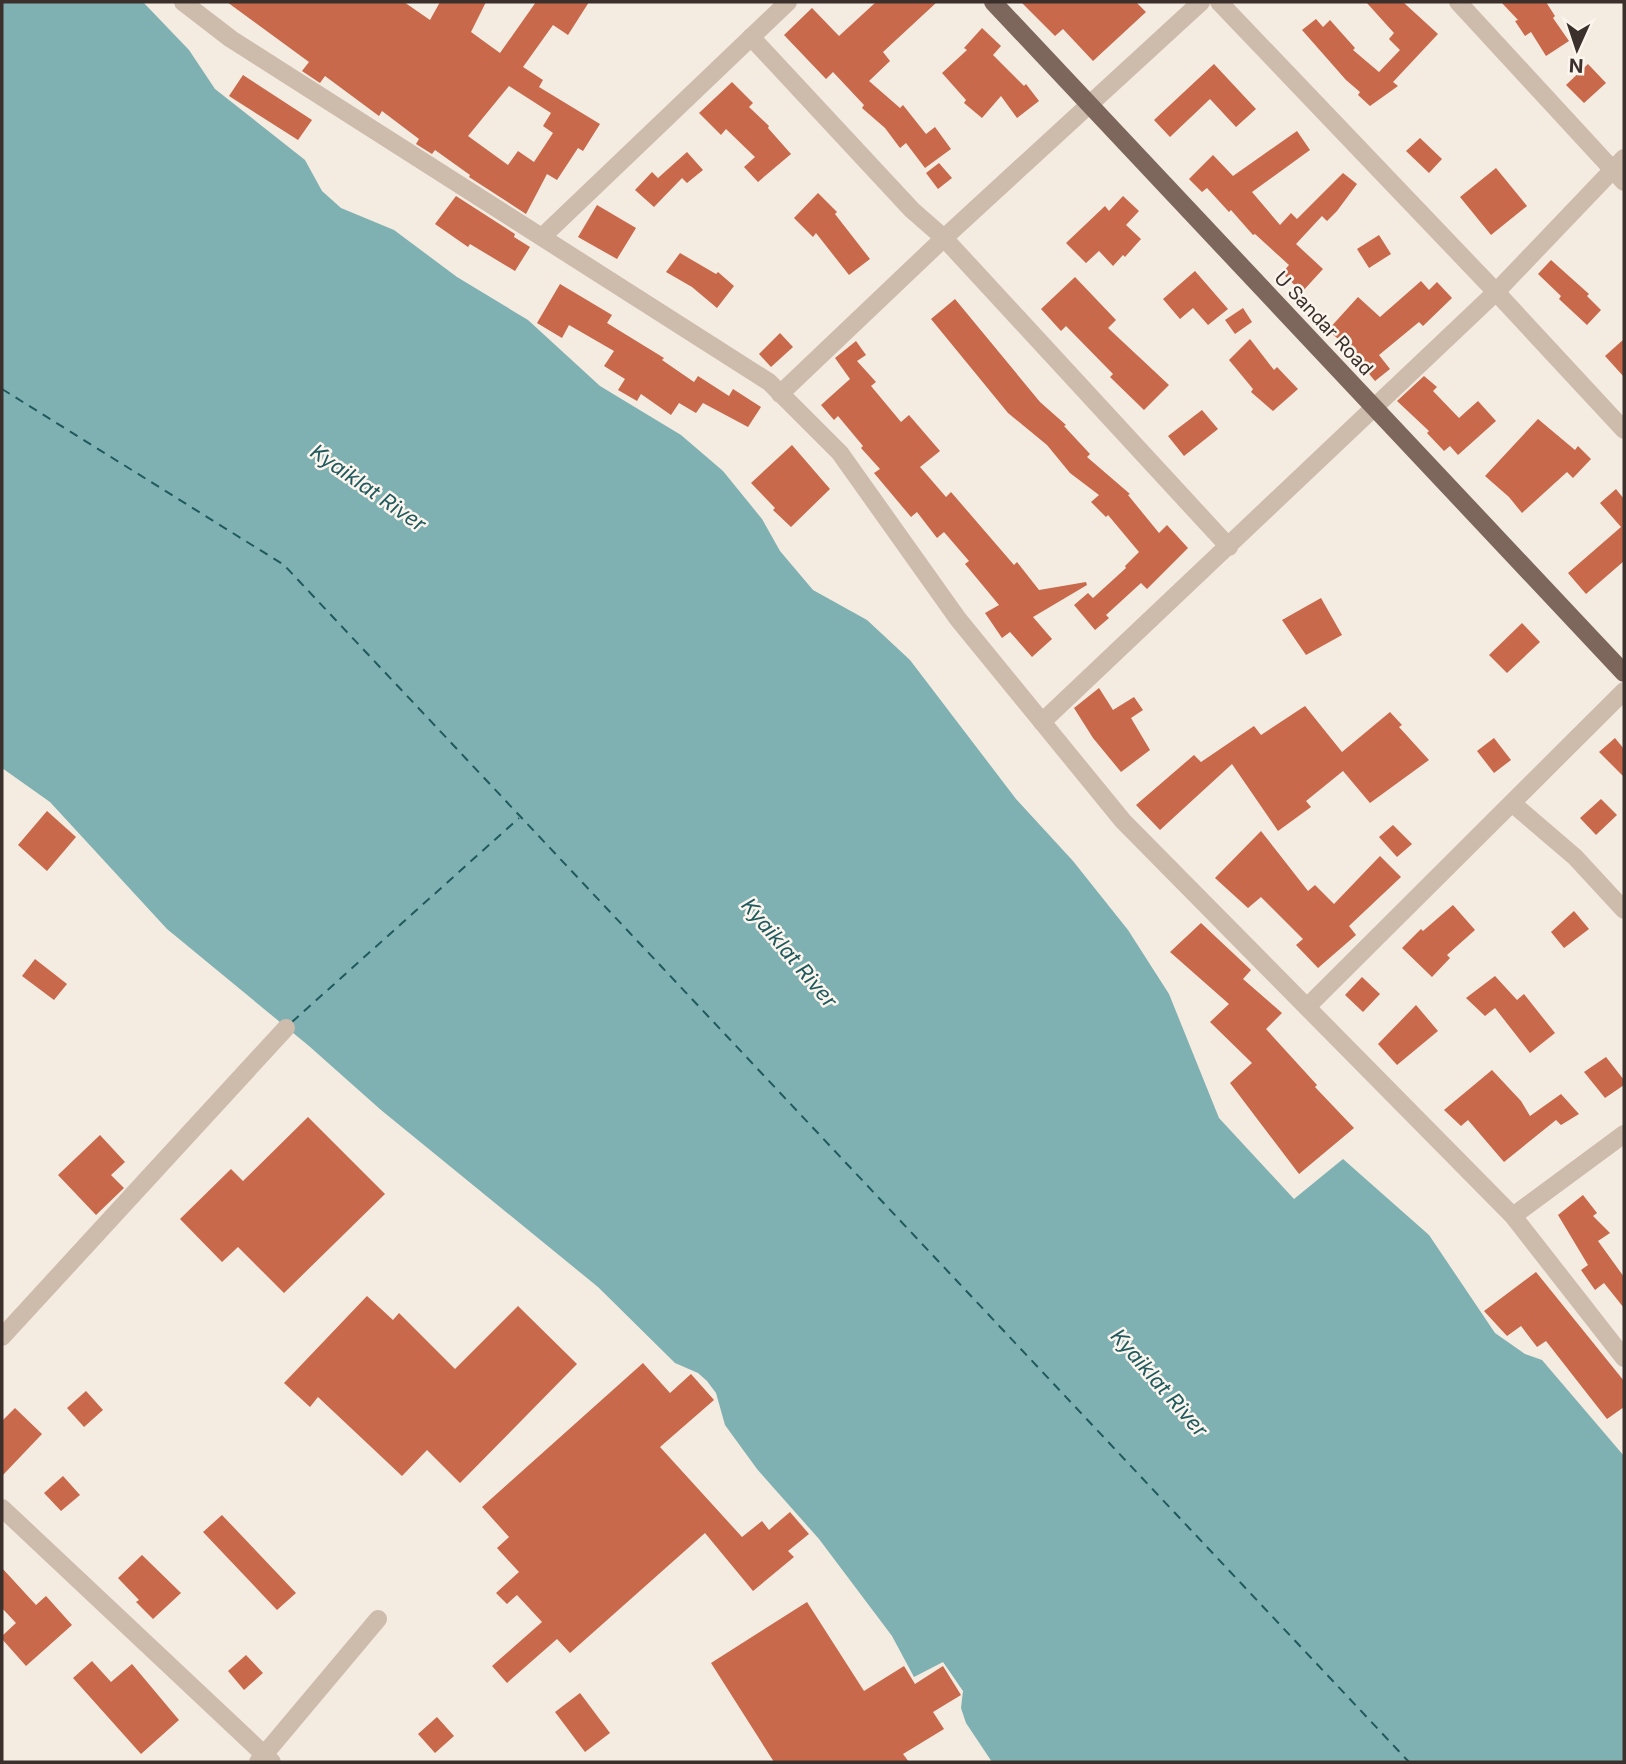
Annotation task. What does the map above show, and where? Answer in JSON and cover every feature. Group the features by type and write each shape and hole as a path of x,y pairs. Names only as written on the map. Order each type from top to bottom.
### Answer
{"main road":[{"name":"U Sandar Road","path":"993,2 1624,673"}],"street":[{"path":"183,2 230,39 769,382 840,453 958,619 1124,821 1513,1216 1624,1358"},
{"path":"542,237 788,2"},
{"path":"780,394 944,238 1201,2"},
{"path":"1219,2 1624,430"},
{"path":"1042,722 1229,547 1620,170 1458,2"},
{"path":"751,37 912,210 944,238 1229,547"},
{"path":"1307,1007 1624,691"},
{"path":"1513,804 1575,857 1624,910"},
{"path":"2,1338 286,1028"},
{"path":"1513,1216 1624,1134"},
{"path":"2,1508 265,1760 379,1619"}],"water":[{"name":"Kyaiklat River","path":"2,2 143,2 189,50 215,89 305,160 322,191 341,208 394,230 457,277 528,320 600,386 681,435 723,471 762,519 780,551 813,590 867,620 910,660 1016,799 1073,861 1128,930 1169,994 1219,1118 1294,1199 1343,1159 1429,1235 1495,1333 1525,1354 1542,1360 1624,1456 1624,1762 992,1762 966,1723 961,1708 963,1691 943,1662 914,1677 892,1636 819,1539 757,1469 725,1425 716,1393 707,1381 698,1373 675,1363 598,1287 381,1110 309,1046 167,929 50,802 2,768"}],"building":[{"path":"227,2 404,2 430,20 440,2 486,2 471,32 500,53 536,2 589,2 568,35 553,25 523,67 543,80 539,87 600,124 583,151 578,148 557,180 547,174 526,214 469,177 470,175 435,150 432,154 416,144 419,139 382,111 379,116 325,76 320,83 302,71 309,62","holes":["509,86 551,113 543,126 553,133 534,162 518,151 508,165 468,136"]},
{"path":"876,2 937,2 883,52 890,61 869,81 900,108 903,105 926,134 935,127 951,149 925,168 906,143 900,148 833,72 826,79 784,35 812,8 839,36"},
{"path":"1021,2 1136,2 1146,12 1093,61 1063,29 1055,36"},
{"path":"1366,2 1403,2 1438,34 1393,82 1398,86 1370,106 1302,30 1316,19 1323,27 1330,20 1355,48 1353,50 1379,72 1400,50 1389,39 1394,33"},
{"path":"1501,2 1546,2 1569,41 1546,56 1531,32 1525,36 1515,21 1518,20"},
{"path":"982,28 1001,46 993,55 1024,86 1026,84 1039,101 1017,118 1001,96 982,118 964,103 966,100 942,73 967,50 964,48"},
{"path":"1214,64 1256,109 1236,127 1210,99 1170,137 1154,120"},
{"path":"1588,64 1606,83 1584,103 1566,85"},
{"path":"243,75 312,120 298,140 229,96"},
{"path":"732,82 753,103 749,107 769,126 791,154 758,182 744,167 755,157 726,129 721,135 699,113"},
{"path":"1297,131 1310,150 1252,192 1280,225 1291,213 1297,219 1343,173 1357,184 1327,221 1322,216 1296,244 1323,269 1302,292 1282,273 1289,265 1253,235 1207,188 1202,192 1189,179 1213,155 1233,176"},
{"path":"1420,138 1442,159 1429,173 1406,151"},
{"path":"687,152 703,170 687,183 682,178 654,207 635,190 652,172 658,178"},
{"path":"939,163 952,178 938,189 926,173"},
{"path":"1496,168 1527,206 1491,235 1460,197"},
{"path":"818,193 837,212 835,214 870,259 849,275 816,233 813,237 794,218"},
{"path":"456,196 515,234 514,237 530,247 515,271 470,244 468,247 435,224"},
{"path":"1123,196 1139,211 1126,225 1141,239 1113,266 1099,251 1086,263 1066,243 1105,206 1109,211"},
{"path":"597,205 636,228 617,259 578,237"},
{"path":"1379,235 1391,254 1369,268 1357,249"},
{"path":"680,253 716,274 718,272 734,286 717,308 692,287 666,272"},
{"path":"1551,260 1589,294 1587,296 1601,310 1587,325 1559,299 1561,296 1538,274"},
{"path":"1195,271 1228,309 1208,325 1193,308 1180,319 1163,299"},
{"path":"1075,277 1116,320 1108,328 1169,385 1144,410 1110,377 1113,374 1066,326 1061,331 1041,309"},
{"path":"1421,281 1429,290 1437,282 1452,298 1423,326 1419,322 1379,355 1390,369 1375,381 1346,346 1328,330 1358,297 1380,317"},
{"path":"560,284 612,315 607,323 664,358 662,360 694,382 698,376 729,396 733,389 761,407 748,427 703,403 696,413 679,403 671,415 641,394 637,401 618,390 625,379 604,366 614,351 569,325 562,338 537,323"},
{"path":"955,299 1040,402 1066,425 1064,426 1090,454 1087,457 1130,494 1128,495 1159,533 1167,525 1188,548 1147,589 1141,583 1106,615 1109,618 1095,630 1074,605 1088,593 1093,598 1126,568 1139,552 1108,515 1106,517 1091,502 1099,495 1070,473 1047,445 1008,413 931,319"},
{"path":"1243,308 1252,322 1235,334 1225,320"},
{"path":"780,333 793,347 771,367 759,354"},
{"path":"1250,339 1274,370 1277,367 1298,389 1273,411 1251,392 1253,389 1229,360"},
{"path":"1624,339 1624,377 1605,356"},
{"path":"856,341 866,355 857,361 876,382 871,386 901,422 909,415 940,451 920,467 946,497 951,492 1014,565 1017,562 1039,590 1086,582 1087,585 1033,617 1052,639 1032,657 1010,632 1002,638 985,613 999,605 965,564 969,561 944,532 937,538 917,512 911,517 874,473 880,469 861,448 863,446 838,416 834,420 821,405 850,379 835,358"},
{"path":"1424,376 1437,387 1433,391 1459,418 1478,401 1496,421 1458,455 1450,446 1444,451 1427,433 1429,431 1397,401"},
{"path":"1202,410 1218,429 1184,456 1168,436"},
{"path":"1538,419 1575,450 1578,446 1591,459 1573,478 1567,472 1522,513 1509,497 1485,476"},
{"path":"792,445 830,489 791,527 751,483"},
{"path":"1616,489 1624,499 1624,561 1586,594 1568,573 1621,527 1600,503"},
{"path":"1321,598 1342,635 1306,655 1282,620"},
{"path":"1522,623 1540,642 1507,673 1489,655"},
{"path":"1099,688 1113,710 1134,697 1143,710 1131,718 1150,750 1121,772 1093,738 1074,708"},
{"path":"1305,706 1342,752 1390,712 1402,725 1399,727 1429,760 1370,803 1343,771 1306,801 1311,807 1278,831 1232,764 1160,830 1136,805 1194,755 1201,762 1254,726 1261,735"},
{"path":"1494,738 1511,760 1494,773 1477,751"},
{"path":"1615,738 1624,749 1624,777 1599,752"},
{"path":"1601,799 1617,815 1596,835 1580,818"},
{"path":"47,811 76,837 47,871 18,845"},
{"path":"1393,825 1412,844 1397,857 1379,837"},
{"path":"1261,831 1308,891 1315,885 1334,904 1380,856 1401,877 1349,926 1356,935 1318,968 1296,945 1303,939 1261,897 1248,908 1215,878"},
{"path":"1453,905 1475,930 1447,955 1450,958 1432,977 1402,948 1421,929 1423,931"},
{"path":"1574,911 1589,929 1564,948 1551,932"},
{"path":"1201,923 1251,970 1243,979 1282,1013 1266,1029 1354,1128 1299,1174 1230,1083 1252,1063 1210,1022 1229,1004 1170,952"},
{"path":"35,959 67,984 54,1000 22,976"},
{"path":"1495,976 1517,1000 1524,994 1555,1033 1530,1053 1495,1008 1485,1016 1466,998"},
{"path":"1362,977 1380,994 1363,1012 1345,995"},
{"path":"1416,1005 1438,1031 1397,1065 1378,1044"},
{"path":"1606,1057 1624,1080 1624,1085 1605,1098 1584,1072"},
{"path":"1492,1070 1521,1101 1530,1116 1561,1094 1579,1114 1561,1125 1556,1120 1504,1162 1468,1120 1461,1126 1444,1110"},
{"path":"308,1117 385,1194 284,1293 238,1247 222,1262 180,1219 231,1169 243,1181"},
{"path":"100,1135 125,1162 111,1175 124,1188 96,1215 58,1175"},
{"path":"1583,1195 1597,1213 1593,1216 1610,1233 1598,1241 1624,1277 1624,1308 1604,1283 1595,1290 1581,1270 1588,1265 1558,1215"},
{"path":"1536,1272 1624,1381 1624,1407 1607,1419 1546,1341 1537,1347 1521,1326 1507,1336 1484,1311"},
{"path":"367,1296 393,1320 399,1313 455,1369 518,1306 577,1364 460,1483 427,1450 402,1476 318,1397 310,1407 284,1383"},
{"path":"643,1363 670,1393 691,1374 714,1400 660,1447 742,1537 762,1521 769,1530 790,1512 809,1534 788,1551 794,1557 753,1591 705,1533 570,1653 557,1639 507,1683 492,1666 542,1622 517,1595 507,1604 496,1593 519,1572 497,1548 509,1537 482,1507"},
{"path":"86,1391 103,1410 84,1427 67,1408"},
{"path":"15,1408 42,1434 2,1476 2,1421"},
{"path":"63,1476 80,1495 61,1511 44,1493"},
{"path":"222,1515 296,1593 277,1610 203,1532"},
{"path":"142,1555 181,1593 153,1619 118,1578"},
{"path":"2,1568 36,1605 46,1596 72,1625 26,1666 2,1639 16,1623 2,1608"},
{"path":"807,1602 864,1691 904,1666 915,1684 943,1666 961,1695 933,1712 944,1729 903,1754 909,1762 774,1762 711,1663"},
{"path":"246,1655 263,1673 244,1690 228,1671"},
{"path":"92,1661 111,1682 132,1664 179,1720 141,1754 73,1678"},
{"path":"580,1693 610,1733 585,1752 555,1712"},
{"path":"437,1717 454,1736 435,1753 418,1734"}],"ferry route":[{"path":"2,389 284,565 1409,1762"},
{"path":"292,1022 519,818"}]}
